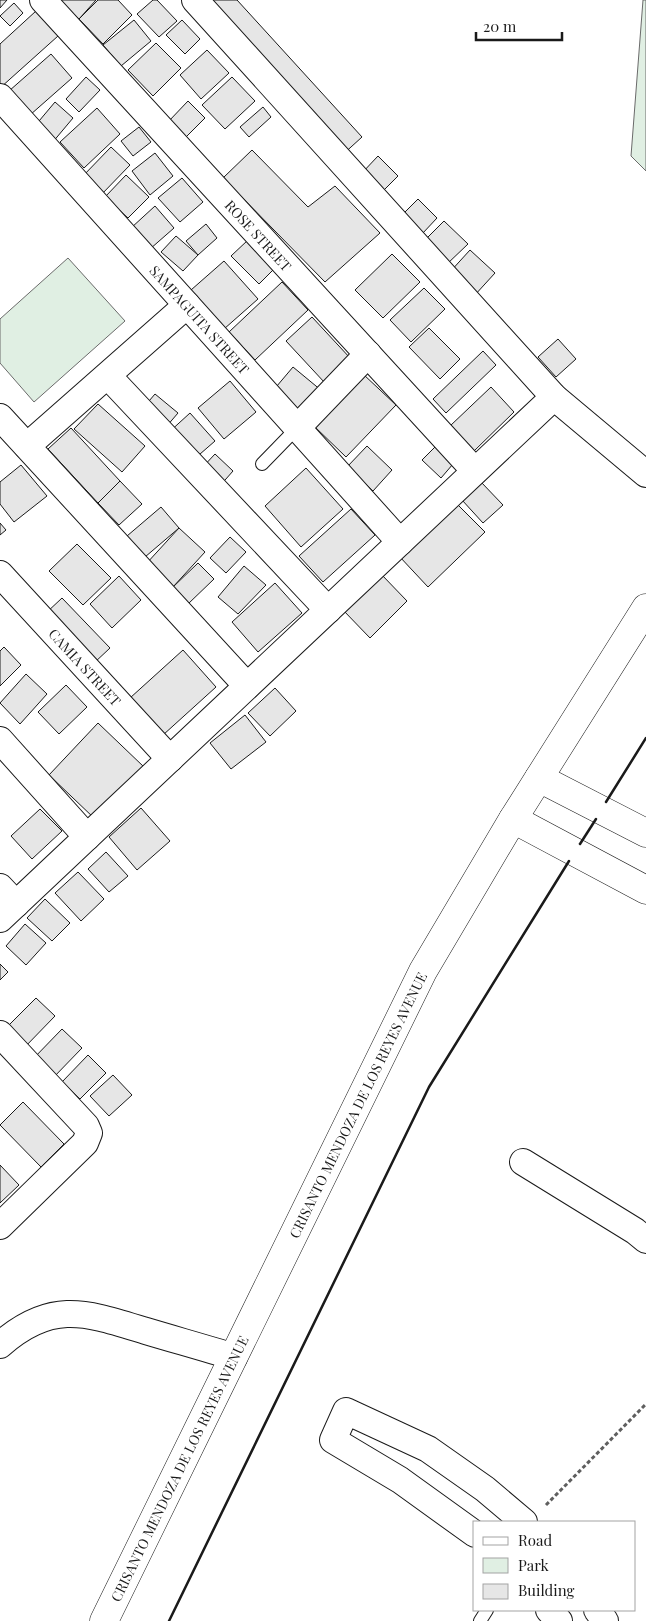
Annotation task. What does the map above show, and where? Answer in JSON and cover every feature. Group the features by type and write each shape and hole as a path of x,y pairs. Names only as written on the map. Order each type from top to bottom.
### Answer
{"main road":[{"name":"CRISANTO MENDOZA DE LOS REYES AVENUE","path":"104,1621 423,971 513,819 646,608"},
{"path":"539,778 646,833"},
{"path":"513,819 646,890"}],"street":[{"name":"ROSE STREET","path":"43,0 475,471"},
{"path":"195,0 554,397 646,474"},
{"name":"SAMPAGUITA STREET","path":"0,97 400,542"},
{"path":"27,446 187,306"},
{"path":"297,428 368,354"},
{"path":"108,376 328,610"},
{"path":"5,904 87,837 554,397"},
{"path":"0,416 247,686"},
{"name":"CAMIA STREET","path":"0,574 170,759"},
{"path":"0,740 87,837"},
{"path":"0,1226 85,1144 89,1136 86,1126 4,1048"},
{"path":"523,1162 635,1231 646,1240"},
{"path":"0,1345 25,1326 40,1319 71,1313 105,1319 234,1357"},
{"path":"473,1533 400,1480 333,1440 346,1411 428,1450 485,1489 533,1515"},
{"path":"550,1611 559,1621"}],"lane":[{"path":"262,464 297,428"}],"path":[{"path":"533,1515 646,1404"}],"green space":[{"path":"643,0 646,0 646,171 631,156"},
{"path":"68,258 125,321 34,402 0,363 0,319"}],"building":[{"path":"0,0 7,0 0,8"},
{"path":"58,0 96,0 79,19"},
{"path":"98,0 118,0 132,15 103,44 79,19"},
{"path":"153,0 157,0 177,21 159,37 137,14"},
{"path":"196,0 237,0 362,137 340,157"},
{"path":"14,3 23,13 10,26 0,16"},
{"path":"36,11 58,36 0,88 0,44"},
{"path":"134,20 151,41 121,66 103,45"},
{"path":"182,20 200,39 185,54 166,35"},
{"path":"156,43 181,68 153,96 128,70"},
{"path":"207,50 229,73 201,99 180,75"},
{"path":"51,54 72,78 30,115 9,91"},
{"path":"86,77 100,90 79,112 66,99"},
{"path":"232,77 255,101 225,129 202,105"},
{"path":"188,101 205,118 185,138 168,122"},
{"path":"55,102 73,118 52,143 34,127"},
{"path":"263,107 271,117 249,137 240,127"},
{"path":"97,108 120,134 84,168 60,142"},
{"path":"139,127 151,142 133,156 121,141"},
{"path":"111,147 130,165 100,196 81,178"},
{"path":"252,150 308,207 335,186 380,233 325,282 223,178"},
{"path":"155,153 173,176 150,195 132,171"},
{"path":"378,156 398,176 381,193 361,174"},
{"path":"126,175 149,197 128,218 105,197"},
{"path":"182,178 203,202 180,222 158,198"},
{"path":"418,199 437,218 422,234 403,214"},
{"path":"155,206 174,228 150,249 131,228"},
{"path":"444,221 468,244 446,265 423,242"},
{"path":"206,224 217,238 198,255 186,241"},
{"path":"176,236 198,255 183,271 161,252"},
{"path":"248,240 275,268 259,284 231,256"},
{"path":"470,250 495,273 474,296 449,273"},
{"path":"392,254 420,282 383,318 355,290"},
{"path":"224,261 258,299 224,329 191,290"},
{"path":"282,282 308,310 255,360 229,332"},
{"path":"424,288 445,309 411,342 390,320"},
{"path":"312,317 351,359 325,383 286,341"},
{"path":"429,328 460,359 440,379 409,347"},
{"path":"558,339 576,359 556,377 538,357"},
{"path":"483,351 496,365 446,413 433,399"},
{"path":"293,367 322,391 300,417 271,393"},
{"path":"363,374 396,405 346,457 314,426"},
{"path":"230,381 256,412 224,439 198,408"},
{"path":"491,387 514,412 474,451 450,426"},
{"path":"155,394 178,413 166,427 143,408"},
{"path":"98,404 145,446 122,472 74,429"},
{"path":"190,413 215,441 192,461 167,434"},
{"path":"71,428 120,481 98,503 48,449"},
{"path":"367,446 392,470 373,491 347,467"},
{"path":"435,447 453,464 441,478 422,460"},
{"path":"215,454 233,471 218,488 200,470"},
{"path":"21,465 47,496 14,522 0,504 0,482"},
{"path":"306,468 343,509 301,547 265,506"},
{"path":"120,481 142,504 119,525 98,503"},
{"path":"481,482 503,505 483,523 462,500"},
{"path":"455,502 485,532 428,587 399,556"},
{"path":"161,507 179,528 145,557 127,536"},
{"path":"351,509 375,535 323,582 299,556"},
{"path":"0,523 6,530 0,535"},
{"path":"179,528 205,552 172,588 146,564"},
{"path":"230,537 246,552 226,573 210,558"},
{"path":"77,544 111,578 83,605 49,571"},
{"path":"198,563 214,579 188,604 172,588"},
{"path":"244,566 266,585 238,614 218,597"},
{"path":"381,574 407,601 370,638 343,610"},
{"path":"119,576 141,600 112,628 90,604"},
{"path":"275,583 302,613 258,652 232,622"},
{"path":"62,598 110,648 94,663 46,613"},
{"path":"4,647 21,665 0,686 0,651"},
{"path":"183,650 216,687 163,735 130,698"},
{"path":"26,674 47,694 20,724 0,703"},
{"path":"66,685 87,707 59,734 38,712"},
{"path":"275,688 296,711 270,736 248,713"},
{"path":"245,715 266,742 231,769 210,743"},
{"path":"98,723 144,767 95,819 49,775"},
{"path":"141,808 170,841 137,870 109,837"},
{"path":"40,809 62,831 32,859 11,836"},
{"path":"106,852 128,876 109,892 88,869"},
{"path":"78,872 104,899 81,921 55,893"},
{"path":"45,899 70,923 52,941 27,918"},
{"path":"25,924 46,943 26,965 6,946"},
{"path":"0,964 8,972 0,980"},
{"path":"36,998 55,1016 22,1050 3,1031"},
{"path":"62,1029 82,1048 51,1080 31,1061"},
{"path":"88,1055 106,1073 80,1099 62,1082"},
{"path":"113,1075 132,1095 109,1116 90,1096"},
{"path":"23,1102 64,1144 41,1167 0,1125"},
{"path":"0,1165 19,1185 0,1203"}],"wall":[{"path":"606,802 646,738"},
{"path":"580,844 596,819"},
{"path":"169,1621 429,1087 569,861"}]}
